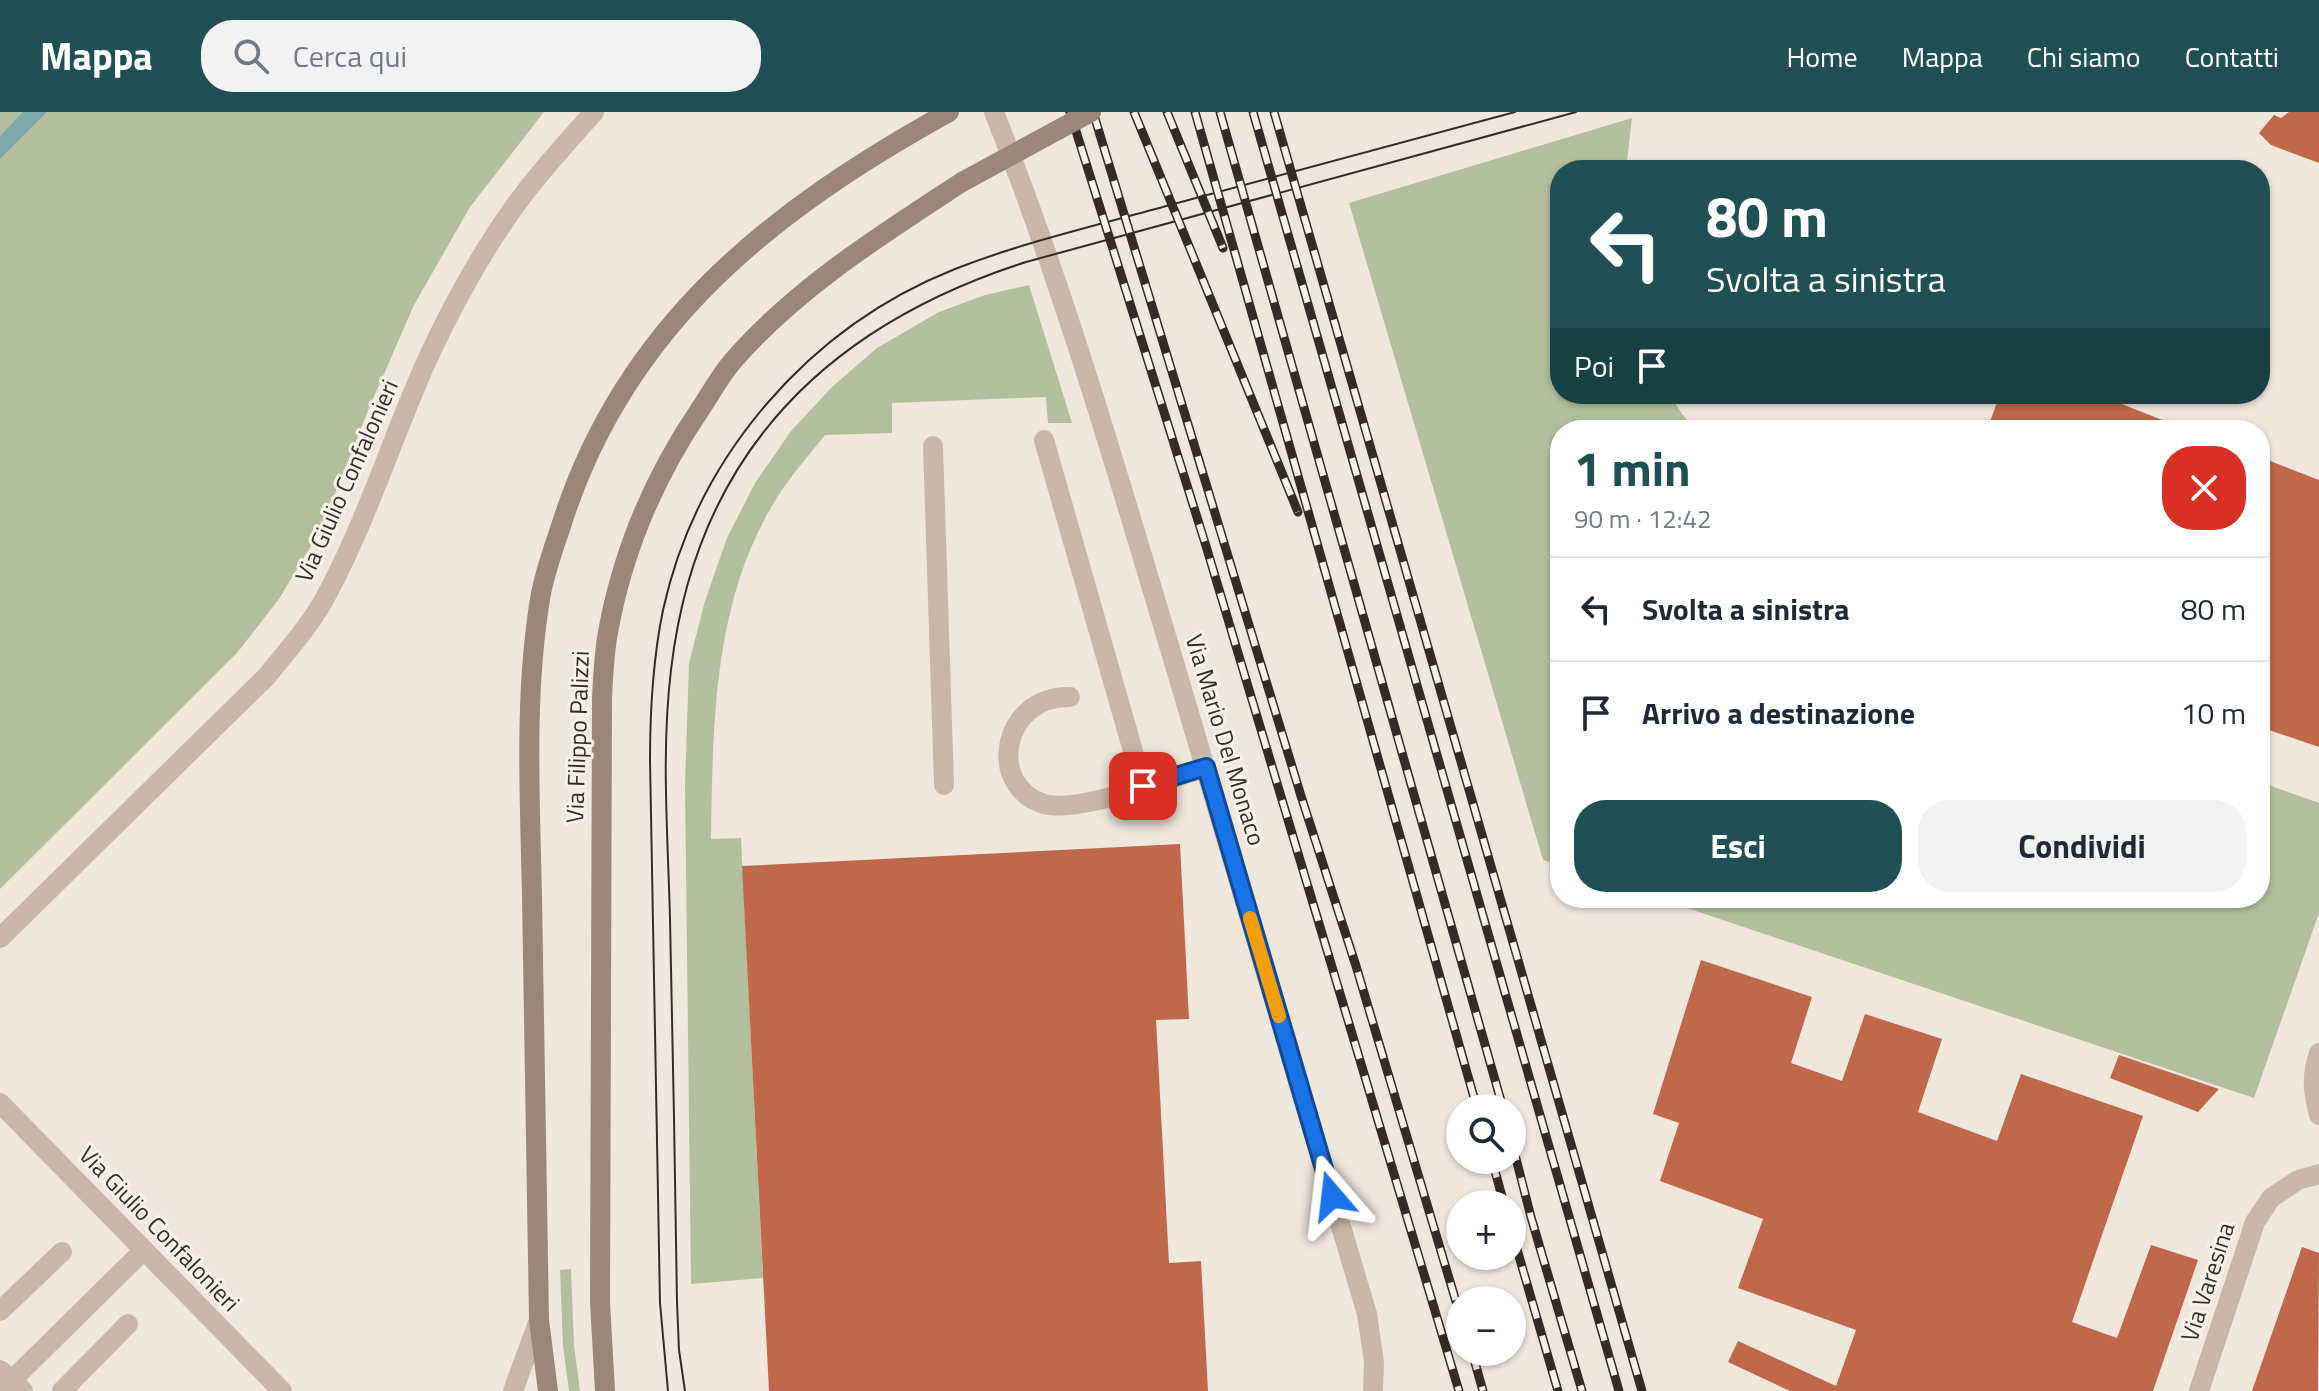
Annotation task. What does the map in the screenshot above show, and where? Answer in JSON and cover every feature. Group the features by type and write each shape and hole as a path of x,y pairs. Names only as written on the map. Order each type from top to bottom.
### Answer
{"main road":[{"name":"Via Filippo Palizzi","path":"605,1391 600,1302 602,698 607,639 636,529 659,478 691,422 731,364 774,319 829,272 962,182 1091,112"},
{"name":"Via Filippo Palizzi","path":"548,1391 539,1320 529,706 541,594 576,480 598,435 647,355 706,284 775,223 944,115"}],"street":[{"name":"Via Giulio Confalonieri","path":"0,938 267,676 297,641 324,599 350,547 373,498 428,359 476,269 522,197 594,112"},
{"name":"Via Mario Del Monaco","path":"994,112 1029,201 1106,431 1206,767 1367,1314 1374,1362 1373,1391"},
{"path":"1044,440 1143,786"},
{"path":"933,446 944,785"},
{"path":"1070,697 1056,696 1039,703 1019,719 1007,743 1011,770 1023,791 1044,804 1074,806 1206,767"},
{"path":"2319,1053 2313,1070 2312,1090 2319,1115"},
{"name":"Via Giulio Confalonieri","path":"0,1103 282,1391"},
{"name":"Via Varesina","path":"2199,1391 2255,1222 2271,1198 2298,1180 2319,1174"},
{"path":"9,1383 144,1250"},
{"path":"0,1311 62,1252"},
{"path":"513,1391 539,1320"},
{"path":"62,1391 128,1324"}],"green space":[{"path":"0,112 544,112 470,207 414,305 321,529 279,599 237,653 0,889"},
{"path":"1632,118 1627,160 1550,160 1550,404 1675,404 1687,420 1550,420 1550,862 1543,860 1349,203"},
{"path":"1029,285 1072,423 1048,423 1046,397 892,403 892,433 825,435 780,493 758,533 741,574 729,616 716,704 711,839 741,838 763,1278 691,1284 685,785 689,663 705,601 727,538 755,483 791,431 832,387 877,348 939,312 985,295"},
{"path":"2270,786 2319,803 2319,913 2254,1098 1687,908 2270,908"},
{"path":"571,1269 574,1345 580,1391 569,1391 563,1346 560,1270"}],"water":[{"path":"23,112 47,112 0,159 0,136"}],"building":[{"path":"2289,112 2319,112 2319,163 2271,145 2259,133 2274,115 2281,118"},
{"path":"1996,404 2122,404 2162,420 1991,420"},
{"path":"2270,461 2319,480 2319,747 2270,730"},
{"path":"1180,844 1189,1019 1156,1020 1169,1263 1201,1261 1208,1391 769,1391 742,866"},
{"path":"1701,960 1812,997 1791,1063 1842,1081 1865,1014 1942,1039 1918,1112 1997,1141 2021,1074 2143,1116 2072,1322 2117,1338 2151,1245 2198,1260 2153,1391 1790,1391 1728,1362 1738,1341 1836,1386 1856,1330 1738,1288 1763,1219 1660,1181 1679,1123 1653,1114"},
{"path":"2119,1055 2219,1089 2198,1112 2110,1078"},
{"path":"2302,1247 2319,1253 2318,1391 2252,1391"}],"tram line":[{"path":"668,1391 660,1303 650,760 653,684 663,610 679,554 702,500 732,450 767,404 807,362 853,325 902,294 955,269 1061,234 1515,112"},
{"path":"685,1391 677,1302 666,732 671,670 685,593 709,525 742,463 783,409 832,363 890,323 954,289 1026,262 1576,112"}],"railway":[{"path":"1070,112 1206,546 1459,1391"},
{"path":"1093,112 1451,1286"},
{"path":"1134,112 1298,512"},
{"path":"1167,112 1223,248"},
{"path":"1195,112 1473,1094"},
{"path":"1220,112 1499,1094"},
{"path":"1253,112 1619,1391"},
{"path":"1274,112 1642,1391"},
{"path":"1496,1174 1500,1190"},
{"path":"1520,1174 1582,1391"},
{"path":"1523,1270 1558,1391"},
{"path":"1476,1366 1483,1391"}],"slow traffic":[{"path":"1250,918 1279,1016"}],"route":[{"path":"1143,786 1206,767 1332,1196"}]}
